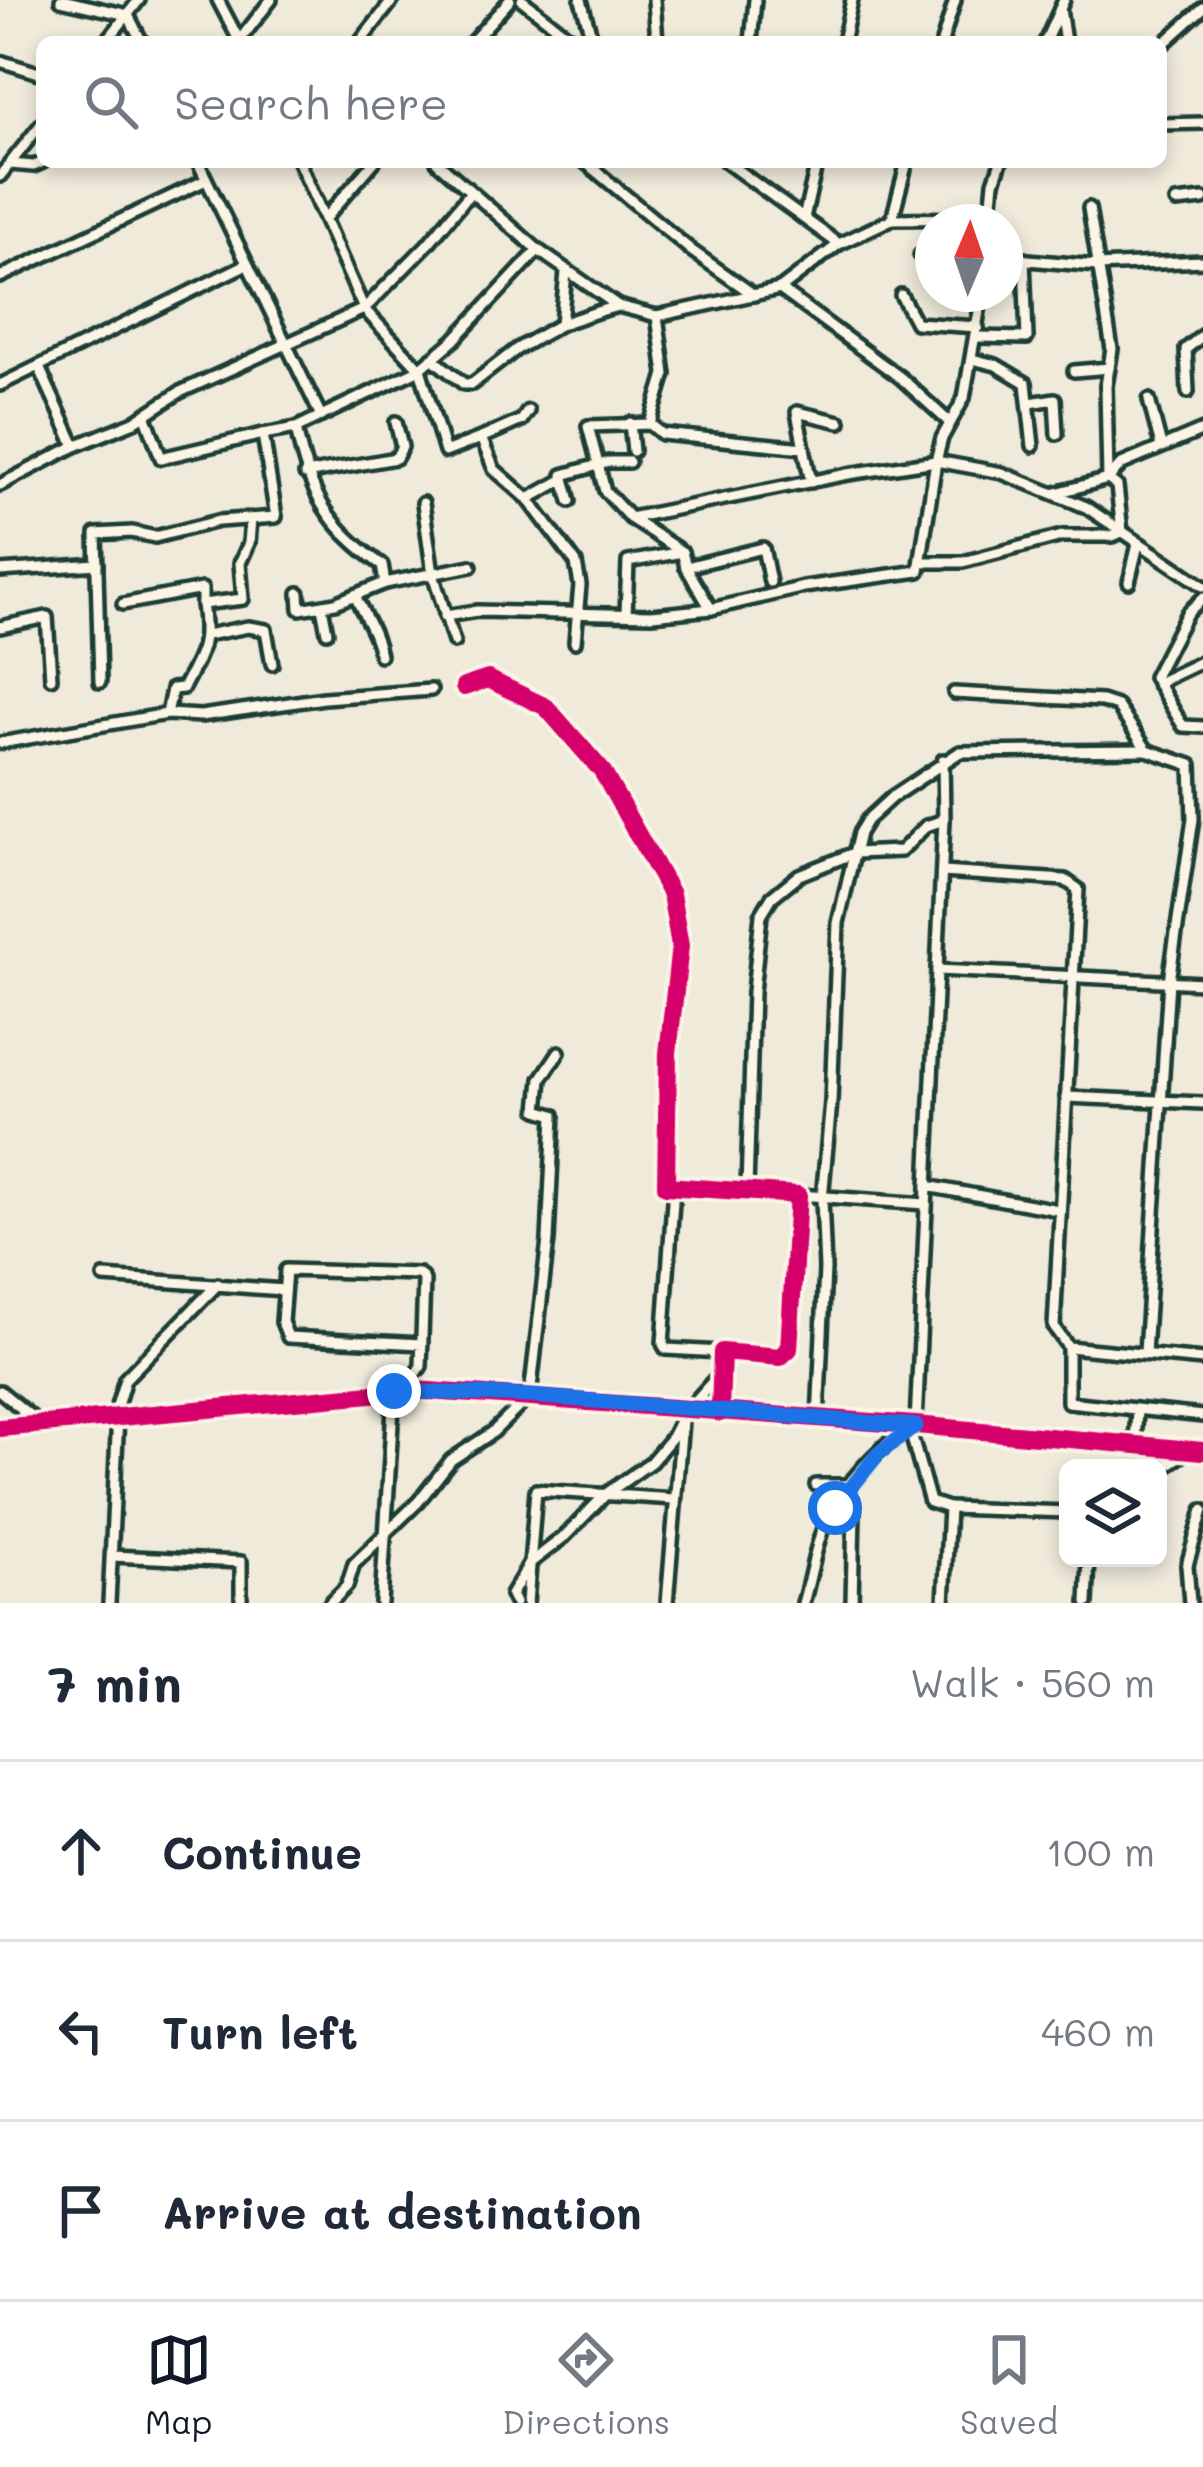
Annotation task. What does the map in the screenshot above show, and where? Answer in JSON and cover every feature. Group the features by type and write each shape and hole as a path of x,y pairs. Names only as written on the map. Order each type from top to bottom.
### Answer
{"street":[{"path":"61,0 128,15 139,36"},
{"path":"111,36 140,0"},
{"path":"218,0 236,36"},
{"path":"243,36 271,0"},
{"path":"365,36 393,0"},
{"path":"477,36 510,0"},
{"path":"522,0 568,36"},
{"path":"580,0 591,36"},
{"path":"654,0 657,36"},
{"path":"751,36 754,0"},
{"path":"844,36 852,0"},
{"path":"944,36 955,0"},
{"path":"1048,36 1062,4"},
{"path":"1062,4 1065,36"},
{"path":"1167,41 1203,8"},
{"path":"0,61 36,72"},
{"path":"1167,124 1203,123"},
{"path":"0,176 36,131"},
{"path":"10,164 36,165"},
{"path":"201,168 321,416"},
{"path":"301,168 364,308 420,369 445,452 523,420 528,410"},
{"path":"326,218 369,168"},
{"path":"444,168 566,272 618,306 657,316 780,290 839,244 892,219 915,219"},
{"path":"592,168 754,295"},
{"path":"736,168 839,244"},
{"path":"804,218 816,168"},
{"path":"892,219 905,168"},
{"path":"992,204 999,168"},
{"path":"0,277 206,180"},
{"path":"0,485 180,392 364,308 470,192"},
{"path":"1176,202 1203,199"},
{"path":"1089,208 1112,349 1106,386 1108,479"},
{"path":"145,414 160,458 296,428 420,369 538,250"},
{"path":"901,295 916,323 1027,338 1024,259 1096,266 1203,261"},
{"path":"0,385 245,265"},
{"path":"561,324 566,272"},
{"path":"780,290 886,366 950,422"},
{"path":"433,358 464,384 472,385 512,352 561,324 618,306"},
{"path":"445,616 477,610 626,614 711,609 803,587 919,571 936,461 964,398 980,312"},
{"path":"650,424 665,374 657,316"},
{"path":"1188,392 1186,349 1203,335"},
{"path":"972,359 996,365 1027,383 1033,446"},
{"path":"39,367 75,446"},
{"path":"1074,370 1109,368"},
{"path":"1030,403 1055,399 1057,434"},
{"path":"1149,400 1161,446"},
{"path":"811,482 797,412 840,422"},
{"path":"305,474 396,458 402,447 396,422"},
{"path":"570,501 562,475 631,457 630,423"},
{"path":"711,609 682,552 630,518 605,491 588,426 650,424 662,434 804,448"},
{"path":"296,428 305,474 324,512 382,566 386,583"},
{"path":"1052,494 1108,479 1122,464 1203,430"},
{"path":"100,682 96,534 133,532 154,537 218,521 276,517 263,434"},
{"path":"481,437 494,469 527,500 576,563 580,612 575,642"},
{"path":"630,518 936,461 1002,473 1102,515 1203,586"},
{"path":"527,500 564,479"},
{"path":"1108,479 1117,486 1123,532"},
{"path":"423,503 433,574 454,642"},
{"path":"202,604 243,598 240,563 249,543 251,519"},
{"path":"923,562 963,562 1062,536 1123,532"},
{"path":"1129,582 1138,544"},
{"path":"686,567 763,548 770,582"},
{"path":"626,614 628,562 682,552"},
{"path":"0,571 97,564"},
{"path":"299,592 300,609 322,607 386,583 471,566"},
{"path":"123,604 202,589 204,652 183,688 171,692 167,713"},
{"path":"356,595 376,632 380,655"},
{"path":"1203,598 1181,623 1154,677 1183,726 1203,727"},
{"path":"322,607 327,632"},
{"path":"0,627 47,617 51,678"},
{"path":"206,635 248,627 266,630 272,664"},
{"path":"1157,683 1203,661"},
{"path":"464,688 488,679 545,707 602,771 671,894 680,946 668,1053 666,1186 926,1204"},
{"path":"0,743 167,713 201,716 324,698 431,690"},
{"path":"954,693 1102,700 1117,706 1148,750"},
{"path":"818,1420 825,1269 822,1199 831,1102 834,955 854,853 867,820 943,760 968,750 1038,754 1148,750 1203,772"},
{"path":"943,760 942,872 913,1426 930,1502 948,1508 1059,1512"},
{"path":"1145,1353 1169,981 1193,819 1191,765"},
{"path":"748,1190 753,988 760,915 772,897 799,875 854,853 901,851 926,826 944,820"},
{"path":"942,872 1076,884 1053,1324 1068,1347 1068,1402 1203,1416"},
{"path":"937,970 1203,982"},
{"path":"330,1603 347,1586 354,1564 418,1502 451,1460 493,1432 530,1396 548,1240 554,1115 538,1110 541,1079 559,1052"},
{"path":"1066,1097 1203,1103"},
{"path":"927,1186 1058,1210"},
{"path":"674,1187 663,1344 666,1348 780,1357 789,1349 798,1195"},
{"path":"381,1603 400,1390 419,1374 422,1344 424,1280 419,1274 286,1270 283,1330 288,1337 422,1344"},
{"path":"104,1277 284,1290"},
{"path":"109,1603 116,1416 124,1379 218,1284"},
{"path":"1068,1347 1203,1360"},
{"path":"720,1413 722,1352"},
{"path":"515,1603 511,1595 530,1562 565,1536 606,1494 651,1462 721,1371"},
{"path":"0,1427 400,1390 530,1396 1203,1451"},
{"path":"0,1391 40,1424"},
{"path":"1135,1444 1137,1411"},
{"path":"667,1603 685,1412"},
{"path":"803,1603 826,1521 878,1454 913,1426"},
{"path":"1167,1465 1190,1451"},
{"path":"816,1485 851,1486"},
{"path":"527,1603 536,1490 674,1499"},
{"path":"841,1498 854,1511 852,1603"},
{"path":"944,1603 948,1508"},
{"path":"1190,1603 1186,1565 1203,1510"},
{"path":"112,1556 242,1562 242,1603"},
{"path":"1088,1603 1089,1567"}],"cycle path":[{"path":"464,687 488,679 546,707 602,771 671,894 680,946 668,1053 666,1186 798,1195 789,1349 780,1357 722,1352 720,1413"},
{"path":"0,1428 415,1390 916,1425 1203,1451"}],"route":[{"path":"394,1391 530,1396 916,1426 878,1454 835,1508"}]}
